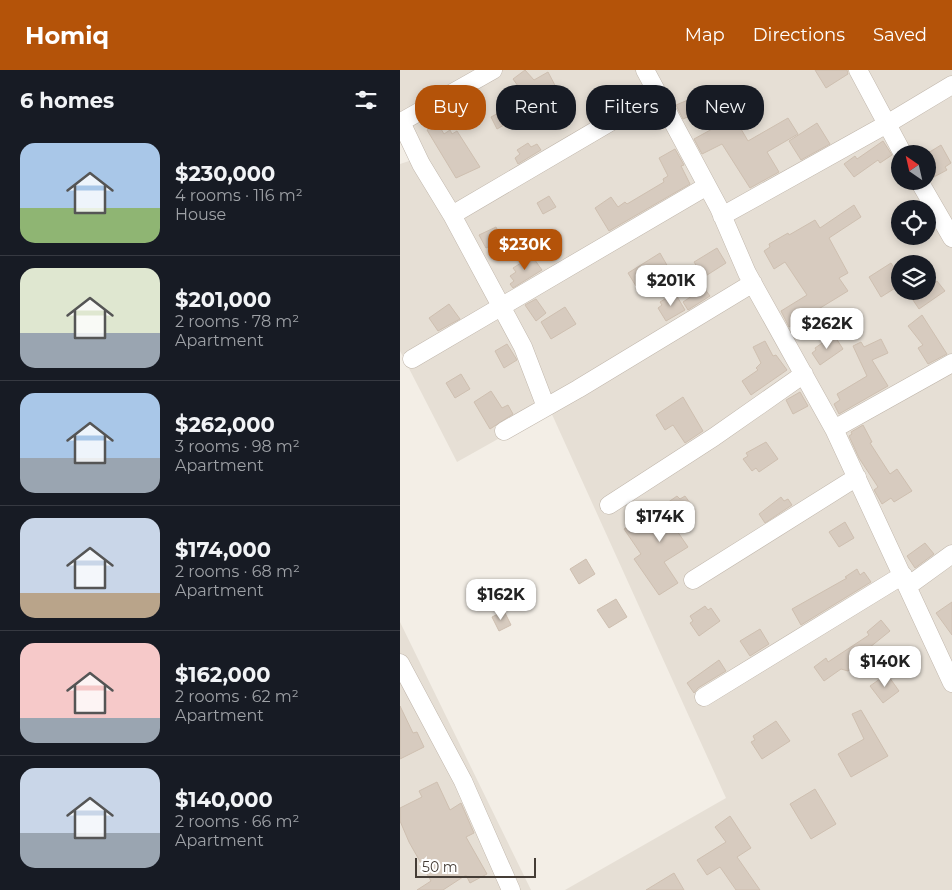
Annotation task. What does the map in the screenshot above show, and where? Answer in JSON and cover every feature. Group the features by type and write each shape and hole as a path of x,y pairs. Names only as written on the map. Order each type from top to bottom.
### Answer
{"street":[{"path":"493,70 401,122 421,164 452,215 523,347 546,407"},
{"path":"645,70 653,85"},
{"path":"858,70 898,145"},
{"path":"722,216 887,124 952,85"},
{"path":"676,128 722,216 753,283 834,429 952,683"},
{"path":"452,215 597,130"},
{"path":"412,359 707,186"},
{"path":"924,190 952,238"},
{"path":"504,431 753,283"},
{"path":"834,429 952,363"},
{"path":"609,505 714,437 804,374"},
{"path":"693,580 857,476"},
{"path":"704,697 952,554"},
{"path":"400,663 463,781 511,890"}],"shaded area":[{"path":"400,70 952,70 952,890 565,890 726,798 550,410 457,462 400,351 400,164 412,160 400,131"},
{"path":"400,622 531,890 400,890"}],"building":[{"path":"525,70 534,80 548,72 555,85 517,85 513,79"},
{"path":"815,70 847,70 848,74 826,88"},
{"path":"686,101 686,118 683,119 676,105"},
{"path":"496,114 496,127 491,117"},
{"path":"788,118 798,134 767,152 779,172 750,188 722,144 702,154 694,139 710,130 742,130 748,141"},
{"path":"817,123 830,144 801,160 789,141"},
{"path":"427,130 442,130 444,134 450,130 452,134 457,131 480,167 456,178"},
{"path":"883,141 891,153 891,156 880,163 878,160 854,177 844,164 855,156 857,159"},
{"path":"528,143 531,147 537,144 541,150 518,164 515,158 520,154 517,150"},
{"path":"941,145 951,163 945,167 947,170 936,176 936,148"},
{"path":"675,149 684,165 681,166 690,184 609,231 595,208 611,197 618,207 625,202 627,204 664,182 663,179 668,176 659,158"},
{"path":"549,196 556,207 543,214 537,203"},
{"path":"854,205 861,217 829,238 848,273 839,278 848,291 789,327 781,311 807,295 785,262 774,269 764,251 770,247 769,244 788,233 789,235 815,220 820,228"},
{"path":"496,227 502,240 486,248 479,235"},
{"path":"717,248 726,263 704,277 694,262"},
{"path":"660,253 668,267 636,286 628,273"},
{"path":"532,256 542,270 513,288 510,284 514,281 510,276 516,272 513,268"},
{"path":"891,263 891,291 881,297 869,277"},
{"path":"936,282 945,291 936,297"},
{"path":"704,288 710,296 688,310 683,302"},
{"path":"675,293 685,310 666,321 658,308 662,305 660,302"},
{"path":"536,299 546,313 536,321 525,305"},
{"path":"913,300 932,300 919,309"},
{"path":"449,304 460,319 438,331 429,318"},
{"path":"565,307 576,324 551,339 541,322"},
{"path":"922,315 947,354 928,364 918,348 923,345 908,326"},
{"path":"834,335 843,349 820,365 812,353 816,350 815,348"},
{"path":"881,339 888,353 872,360 888,386 839,414 834,404 840,400 837,394 867,376 853,346 861,342 864,347"},
{"path":"765,341 773,356 776,355 787,370 751,395 742,381 758,370 756,368 761,363 753,347"},
{"path":"507,344 517,360 504,368 495,351"},
{"path":"461,374 470,389 455,398 446,383"},
{"path":"491,391 502,408 508,405 513,414 490,429 474,402"},
{"path":"800,392 808,406 793,414 786,400"},
{"path":"683,397 703,431 685,443 673,425 665,430 656,415"},
{"path":"863,425 872,442 870,443 890,474 897,469 912,491 894,502 891,498 882,504 874,490 878,487 859,458 849,436 852,434 851,432"},
{"path":"766,442 778,459 759,472 756,468 752,471 743,459 748,456 746,453"},
{"path":"677,496 680,499 685,496 695,510 673,525 688,547 664,562 678,583 659,595 634,559 641,554 624,529 642,518 645,523 670,506 667,503"},
{"path":"781,497 784,501 788,499 792,505 765,523 759,514"},
{"path":"845,522 854,538 839,547 829,532"},
{"path":"925,543 934,554 915,568 907,556"},
{"path":"586,559 595,574 579,584 570,569"},
{"path":"857,569 860,575 864,572 871,582 801,625 792,609 847,578 845,577"},
{"path":"616,599 627,617 609,628 597,610"},
{"path":"952,602 952,635 936,613"},
{"path":"705,606 708,610 711,608 720,621 699,636 690,623 693,621 690,616"},
{"path":"504,611 511,625 499,631 492,617"},
{"path":"881,620 890,631 859,656 863,661 848,671 841,669 824,681 814,667 826,658 828,662 869,635 867,632"},
{"path":"760,629 769,644 750,656 740,641"},
{"path":"719,660 726,671 698,688 694,693 687,683"},
{"path":"887,674 899,691 883,703 870,686"},
{"path":"400,706 413,733 417,732 424,747 400,759"},
{"path":"861,710 888,756 851,777 838,754 864,739 852,714"},
{"path":"776,721 790,741 762,759 751,742 755,740 753,736"},
{"path":"437,782 450,810 461,803 474,833 466,837 487,874 470,883 466,875 443,890 417,890 431,881 409,842 400,821 400,808 422,797 419,791"},
{"path":"815,789 836,824 811,839 790,804"},
{"path":"730,816 751,848 737,857 760,890 736,890 720,867 707,875 697,860 726,842 715,827"},
{"path":"674,873 684,890 646,890"}]}
